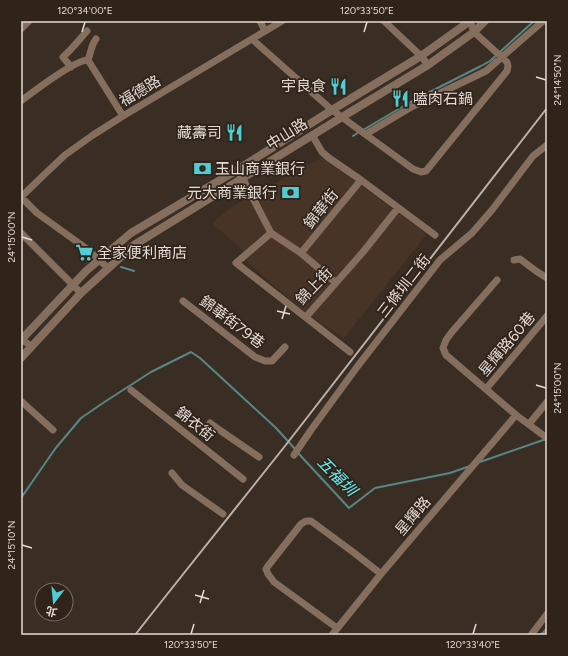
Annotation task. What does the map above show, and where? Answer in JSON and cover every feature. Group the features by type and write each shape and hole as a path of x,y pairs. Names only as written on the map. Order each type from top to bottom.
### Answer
{"street":[{"path":"21,29 29,21"},
{"path":"260,21 265,31"},
{"name":"福德路","path":"21,197 65,155 92,135 282,21"},
{"path":"384,21 421,56 428,65"},
{"path":"252,39 332,110 413,169 421,172 426,171 507,71 507,62 474,32 470,21"},
{"name":"中山路","path":"21,339 86,271 131,233 237,170 421,56 470,21"},
{"name":"中山路","path":"21,358 81,293 134,245 428,65 474,32 485,21"},
{"path":"366,134 412,106 486,71 543,21"},
{"path":"71,67 62,57 87,31"},
{"path":"88,60 93,43 96,39"},
{"path":"21,101 71,67 84,60 88,60"},
{"path":"88,60 123,116"},
{"path":"312,135 322,152 329,158 361,180 435,236"},
{"name":"三條圳二街","path":"296,452 357,367 440,260 472,233 492,210 533,156 547,145"},
{"path":"237,170 271,233 301,253 336,283"},
{"name":"錦華街","path":"301,253 361,180"},
{"path":"21,197 37,213 87,249 108,268"},
{"name":"錦上街","path":"271,233 236,263 306,318 363,252 398,208"},
{"path":"21,233 72,286 81,293"},
{"path":"514,260 520,258 547,278"},
{"path":"497,280 451,333 443,348 446,355 516,415 547,438"},
{"name":"錦華街79巷","path":"183,301 255,357 265,362 272,361 285,347"},
{"name":"星輝路60巷","path":"486,389 547,316"},
{"path":"306,318 350,352"},
{"path":"21,339 31,346"},
{"name":"錦衣街","path":"131,390 243,479"},
{"path":"21,401 53,430"},
{"path":"529,424 547,402"},
{"name":"星輝路","path":"332,635 381,574 516,415"},
{"name":"錦衣街","path":"210,424 222,430 259,457"},
{"path":"172,473 182,485 223,514"},
{"path":"337,628 274,582 266,569 301,524 306,521 311,521 381,574"},
{"path":"531,635 547,614"},
{"path":"544,635 547,632"}],"shaded area":[{"path":"323,157 427,234 344,338 308,314 250,265 241,249 212,223 233,206"}],"waterway":[{"path":"363,130 414,100 490,61 534,21"},
{"path":"353,136 359,132"},
{"path":"121,267 134,271"},
{"path":"21,498 55,449 81,418 151,372 191,352 200,358 276,428 295,449"},
{"name":"五福圳","path":"480,462 546,439"},
{"name":"五福圳","path":"298,453 349,508 375,488 450,473 470,466"}],"railway":[{"path":"135,635 285,446 547,108"}],"place":[{"name":"宇良食","path":"339,86"},
{"name":"嗑肉石鍋","path":"400,99"},
{"name":"藏壽司","path":"235,133"},
{"name":"玉山商業銀行","path":"202,169"},
{"name":"元大商業銀行","path":"290,193"},
{"name":"全家便利商店","path":"84,253"}]}
